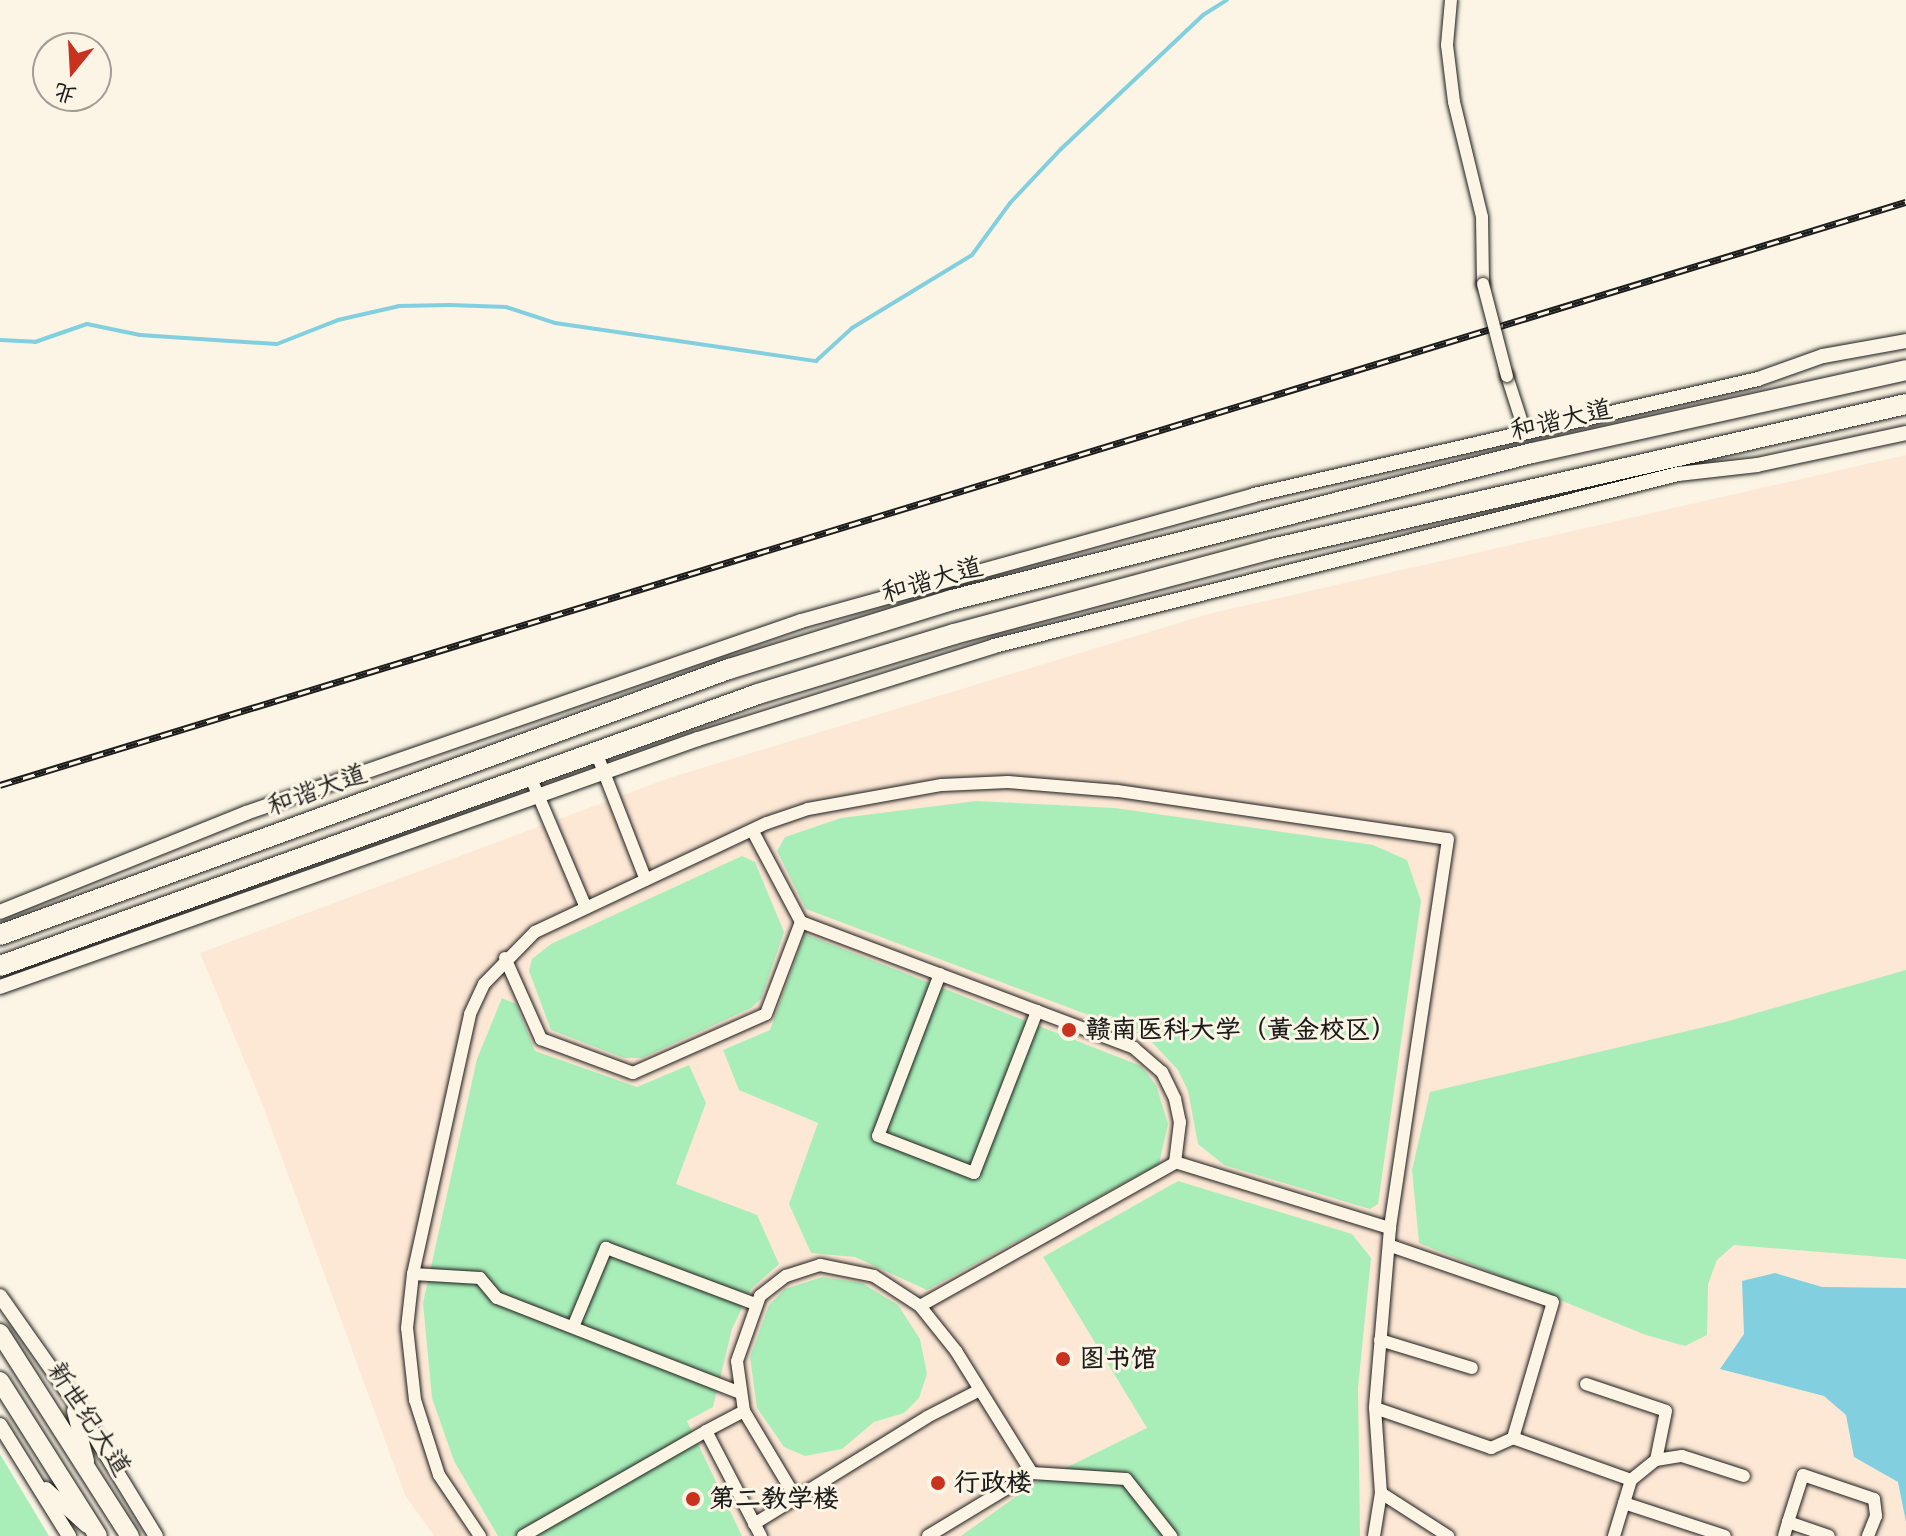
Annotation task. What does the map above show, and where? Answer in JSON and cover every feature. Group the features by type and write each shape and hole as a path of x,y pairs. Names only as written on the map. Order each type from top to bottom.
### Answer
{"highway":[{"name":"和谐大道","path":"0,935 729,669 952,600 1532,453 1906,370"},
{"path":"0,966 600,762 954,634 1271,549 1542,484 1906,404"}],"main road":[{"name":"新世纪大道","path":"0,1333 87,1461 130,1536"},
{"name":"新世纪大道","path":"0,1381 98,1536"}],"street":[{"path":"1451,0 1447,45 1454,102 1482,217 1483,284 1525,432"},
{"path":"0,912 246,813 288,802 683,658 937,581 1254,495 1758,379 1823,356 1906,341"},
{"path":"646,880 600,762 1160,601 1678,474 1757,465 1906,433"},
{"path":"480,1536 439,1475 415,1400 407,1328 413,1274 470,1014 484,984 505,958 535,932 752,830 808,809 848,801 942,785 1008,782 1118,791 1448,839 1390,1228 1391,1246 1375,1408 1381,1493 1374,1536"},
{"path":"0,987 533,785 586,908"},
{"path":"752,830 801,922 1134,1048 1162,1072 1180,1122 1175,1162"},
{"path":"505,958 541,1039 633,1073 766,1014 801,922"},
{"path":"940,974 878,1136 960,1168 974,1173 1037,1011"},
{"path":"920,1306 1175,1162 1390,1228"},
{"path":"1391,1246 1553,1302 1513,1438"},
{"path":"573,1327 606,1248 755,1304"},
{"path":"796,1498 744,1411 738,1392 737,1361 755,1304 786,1276 820,1265 874,1276 920,1306 980,1390 1032,1473"},
{"path":"413,1274 480,1278 497,1298 738,1392"},
{"path":"0,1296 71,1397 156,1536"},
{"path":"1380,1340 1472,1368"},
{"path":"1586,1384 1666,1411 1656,1460"},
{"path":"754,1524 980,1390"},
{"path":"71,1397 87,1461"},
{"path":"1375,1408 1491,1448 1513,1438 1631,1480"},
{"path":"523,1536 744,1411"},
{"path":"0,1425 69,1536"},
{"path":"706,1431 761,1536"},
{"path":"1614,1536 1631,1480 1656,1460 1682,1456 1744,1476"},
{"path":"928,1536 1032,1473 1126,1479 1171,1536"},
{"path":"1784,1536 1803,1475 1874,1499 1876,1516 1868,1536"},
{"path":"37,1481 98,1536"},
{"path":"1381,1493 1448,1536"},
{"path":"1624,1503 1725,1536"},
{"path":"1788,1522 1829,1536"}],"shaded area":[{"name":"赣南医科大学（黄金校区）","path":"1906,455 1906,1536 434,1536 405,1495 263,1106 200,953 669,778 1208,614"}],"green space":[{"path":"976,801 1115,808 1373,845 1407,860 1421,901 1378,1204 1370,1209 1224,1165 1198,1144 1188,1091 1178,1070 1147,1037 806,909 777,851 785,837 841,818"},
{"path":"742,856 755,862 784,932 761,999 751,1008 642,1058 624,1058 551,1030 529,971 532,959 551,944"},
{"path":"805,934 1141,1066 1156,1085 1168,1124 1159,1164 927,1290 855,1257 811,1253 789,1204 818,1123 739,1090 723,1050 770,1030"},
{"path":"1906,970 1906,1259 1734,1245 1717,1260 1708,1284 1707,1335 1685,1346 1646,1335 1419,1243 1412,1170 1430,1092 1725,1022"},
{"path":"502,998 516,1004 535,1051 637,1087 689,1065 706,1103 676,1184 757,1215 779,1264 751,1289 732,1329 713,1407 687,1421 742,1536 498,1536 454,1461 432,1398 423,1303 477,1059"},
{"path":"1178,1181 1352,1234 1371,1258 1358,1388 1360,1536 961,1536 1035,1483 1147,1428 1043,1257"},
{"path":"822,1277 862,1283 898,1305 920,1339 927,1374 919,1398 904,1413 874,1422 842,1449 805,1456 784,1447 757,1408 750,1357 769,1305 785,1289"},
{"path":"0,1454 49,1536 0,1536"}],"water":[{"path":"1775,1273 1822,1287 1906,1288 1906,1522 1898,1482 1854,1457 1846,1415 1824,1396 1720,1369 1744,1334 1742,1281"}],"waterway":[{"path":"0,340 35,342 87,324 140,335 277,344 338,320 399,306 450,305 506,307 555,323 816,361 852,328 972,255 1010,203 1061,149 1203,15 1227,0"}],"railway":[{"path":"0,785 1906,202"}],"place":[{"name":"赣南医科大学（黄金校区）","path":"1069,1030"},
{"name":"图书馆","path":"1063,1359"},
{"name":"行政楼","path":"938,1483"},
{"name":"第二教学楼","path":"693,1499"}]}
